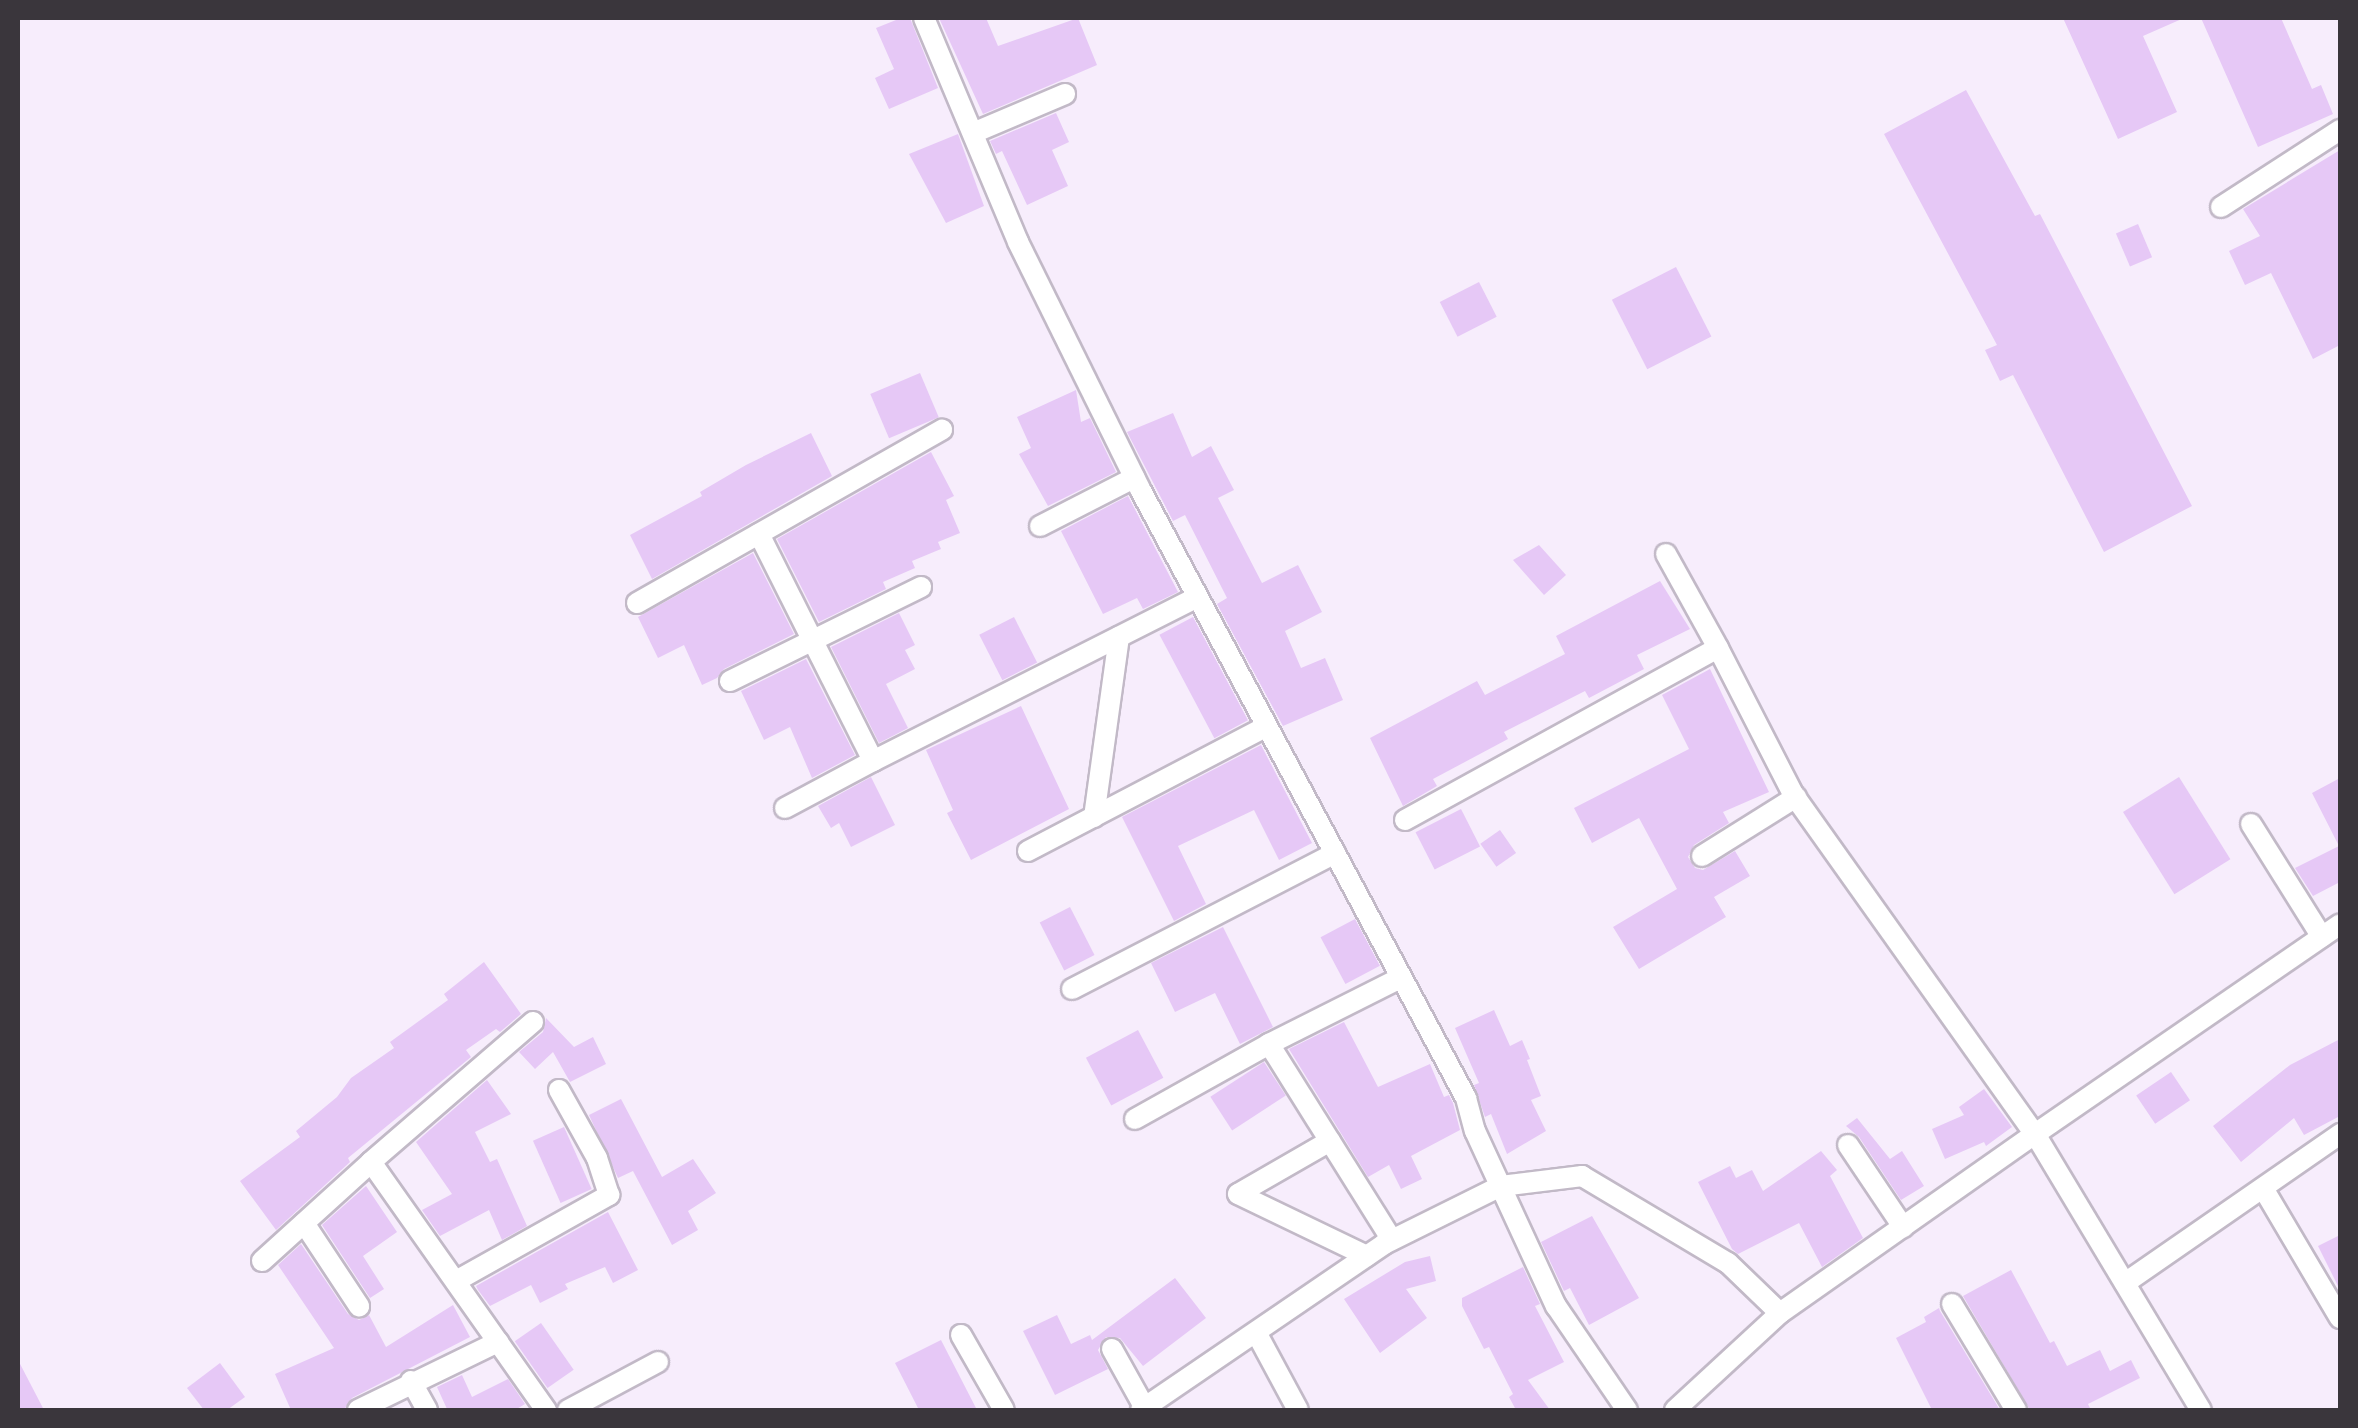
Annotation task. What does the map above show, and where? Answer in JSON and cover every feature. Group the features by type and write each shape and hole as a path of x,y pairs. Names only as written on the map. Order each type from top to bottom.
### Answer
{"street":[{"path":"924,18 1018,242 1134,478 1466,1098 1556,1306 1627,1410"},
{"path":"973,134 1065,94"},
{"path":"2220,207 2340,130"},
{"path":"637,604 942,430"},
{"path":"1040,526 1134,478"},
{"path":"759,534 873,761"},
{"path":"1666,554 1796,797 2035,1134 2200,1410"},
{"path":"730,681 921,587"},
{"path":"785,808 1196,598"},
{"path":"1094,816 1119,637"},
{"path":"1405,820 1718,648"},
{"path":"1028,851 1266,726"},
{"path":"1702,856 1796,797"},
{"path":"2251,824 2322,937"},
{"path":"1072,989 1335,853"},
{"path":"1675,1410 1780,1313 2340,924"},
{"path":"1135,1119 1400,978"},
{"path":"262,1261 533,1022"},
{"path":"1270,1044 1392,1240"},
{"path":"456,1281 609,1196 597,1158 559,1090"},
{"path":"2125,1283 2340,1134"},
{"path":"1330,1141 1238,1194 1367,1256"},
{"path":"1848,1145 1903,1226"},
{"path":"371,1162 546,1410"},
{"path":"1112,1349 1144,1410 1392,1240 1501,1186 1582,1176 1728,1263 1780,1313"},
{"path":"2263,1188 2340,1318"},
{"path":"304,1224 360,1306"},
{"path":"1952,1304 2016,1410"},
{"path":"961,1334 1004,1410"},
{"path":"1257,1334 1289,1407"},
{"path":"358,1410 498,1342"},
{"path":"568,1410 658,1362"},
{"path":"411,1382 426,1410"}],"building":[{"path":"910,18 938,88 889,109 875,78 894,69 876,28"},
{"path":"939,18 986,18 998,46 1078,18 1097,65 983,114"},
{"path":"2063,18 2184,18 2143,36 2177,112 2118,139"},
{"path":"2201,18 2281,18 2312,89 2321,85 2333,114 2258,147"},
{"path":"1966,90 2035,216 2040,214 2192,506 2104,552 2013,375 2000,381 1985,350 1997,345 1884,134"},
{"path":"1056,113 1069,142 1052,150 1068,186 1027,205 1002,151 996,154 990,141"},
{"path":"958,134 984,206 946,223 909,154"},
{"path":"2340,150 2340,345 2313,359 2271,273 2245,285 2229,251 2260,236 2243,209"},
{"path":"2138,224 2152,257 2130,267 2116,233"},
{"path":"1676,267 1711,336 1647,369 1612,300"},
{"path":"1479,282 1497,317 1458,337 1440,302"},
{"path":"920,373 939,417 889,438 870,394"},
{"path":"1076,390 1081,422 1090,418 1116,472 1048,506 1019,454 1031,448 1017,417"},
{"path":"1173,413 1192,457 1211,446 1234,490 1218,498 1262,583 1298,565 1322,612 1285,631 1301,668 1325,658 1343,700 1283,726 1217,604 1227,598 1185,515 1173,521 1127,432"},
{"path":"811,433 832,476 652,579 630,535 702,496 700,492 746,465"},
{"path":"931,452 954,496 946,500 960,533 938,542 941,549 912,561 915,568 883,582 886,589 819,622 777,539"},
{"path":"1128,496 1178,592 1143,609 1137,598 1103,614 1061,531"},
{"path":"1539,545 1566,575 1544,595 1513,560"},
{"path":"753,553 794,634 724,669 717,678 702,685 684,645 658,658 638,617"},
{"path":"1660,581 1690,629 1637,655 1644,669 1589,698 1585,691 1504,732 1508,739 1433,779 1437,786 1403,806 1370,738 1477,681 1485,695 1565,654 1556,636"},
{"path":"899,613 915,645 905,650 915,669 886,684 908,728 879,743 831,647"},
{"path":"1014,617 1037,662 1002,680 979,635"},
{"path":"1193,617 1248,720 1214,738 1159,635"},
{"path":"806,659 855,755 812,778 790,727 764,740 741,691"},
{"path":"1710,669 1769,792 1723,812 1729,823 1694,845 1688,857 1695,868 1703,870 1735,851 1750,876 1714,897 1726,917 1639,969 1613,927 1677,889 1639,818 1592,843 1574,808 1689,749 1662,695"},
{"path":"1021,706 1069,809 971,860 947,813 953,810 926,750"},
{"path":"1261,745 1312,843 1279,860 1254,810 1178,846 1206,904 1174,921 1122,817"},
{"path":"871,777 895,825 851,847 839,823 831,828 818,806"},
{"path":"2179,777 2230,859 2174,894 2123,812"},
{"path":"2340,778 2340,882 2313,896 2295,868 2339,846 2312,793"},
{"path":"1461,809 1480,846 1435,870 1416,832"},
{"path":"1500,830 1516,853 1496,867 1480,844"},
{"path":"1070,907 1095,955 1064,971 1040,922"},
{"path":"1355,919 1380,966 1345,984 1321,937"},
{"path":"1223,927 1273,1027 1240,1044 1215,993 1175,1012 1151,963"},
{"path":"484,962 521,1014 500,1032 496,1029 466,1050 471,1057 348,1158 350,1162 276,1230 240,1181 300,1137 296,1131 337,1097 351,1078 394,1048 390,1042 448,1000 444,994"},
{"path":"1494,1010 1510,1046 1522,1040 1541,1096 1531,1100 1546,1131 1507,1154 1491,1114 1485,1117 1474,1085 1479,1083 1455,1028"},
{"path":"546,1018 574,1047 593,1037 606,1064 570,1082 553,1052 535,1069 519,1052 543,1032"},
{"path":"1344,1022 1378,1087 1430,1064 1444,1097 1449,1095 1453,1103 1460,1130 1411,1156 1422,1179 1401,1189 1389,1165 1368,1177 1289,1049"},
{"path":"1138,1030 1163,1078 1111,1105 1086,1058"},
{"path":"2340,1039 2340,1116 2304,1135 2294,1118 2241,1162 2213,1126 2290,1065"},
{"path":"1264,1062 1286,1096 1232,1130 1210,1097"},
{"path":"2171,1072 2190,1100 2155,1124 2136,1095"},
{"path":"487,1080 511,1114 475,1132 490,1162 497,1159 527,1226 502,1240 489,1210 440,1236 422,1210 452,1194 416,1142"},
{"path":"1984,1089 2012,1127 1986,1146 1984,1142 1945,1159 1932,1129 1964,1115 1959,1107"},
{"path":"621,1099 662,1177 693,1159 716,1193 688,1211 698,1230 672,1245 633,1171 618,1178 589,1115"},
{"path":"1857,1118 1890,1159 1902,1151 1924,1186 1901,1200 1859,1137 1846,1126"},
{"path":"564,1127 592,1189 561,1203 533,1141"},
{"path":"1821,1151 1837,1170 1830,1176 1863,1238 1822,1267 1799,1223 1738,1254 1732,1249 1698,1182 1730,1166 1736,1178 1752,1170 1763,1191"},
{"path":"366,1186 397,1232 363,1256 384,1289 370,1298 322,1225"},
{"path":"608,1212 638,1270 613,1283 605,1267 565,1284 568,1289 540,1303 531,1285 490,1306 478,1290 476,1286"},
{"path":"1592,1216 1639,1298 1589,1325 1570,1288 1564,1291 1541,1242"},
{"path":"2340,1235 2340,1290 2318,1246"},
{"path":"301,1244 348,1314 359,1320 369,1315 386,1347 453,1305 470,1337 352,1398 344,1410 291,1410 275,1374 334,1348 278,1265"},
{"path":"1430,1256 1436,1281 1406,1289 1427,1318 1380,1353 1344,1299 1405,1262"},
{"path":"1523,1267 1540,1304 1535,1306 1564,1362 1528,1380 1550,1410 1516,1410 1509,1397 1513,1394 1489,1347 1484,1349 1462,1306 1462,1298"},
{"path":"2011,1270 2050,1343 2054,1341 2067,1366 2100,1350 2110,1371 2131,1360 2140,1378 2088,1404 2091,1410 2030,1410 1963,1296"},
{"path":"1175,1278 1206,1318 1143,1366 1120,1338 1106,1337 1098,1350 1108,1369 1055,1395 1023,1331 1057,1315 1071,1344 1090,1335 1092,1340"},
{"path":"1939,1308 2000,1410 1932,1410 1896,1338 1926,1322 1924,1317"},
{"path":"541,1323 574,1370 547,1388 515,1341"},
{"path":"941,1340 977,1410 919,1410 895,1363"},
{"path":"18,1360 44,1410 18,1410"},
{"path":"220,1363 245,1397 227,1410 204,1410 187,1388"},
{"path":"462,1375 472,1397 508,1379 525,1404 515,1410 444,1410 447,1409 437,1387"}]}
